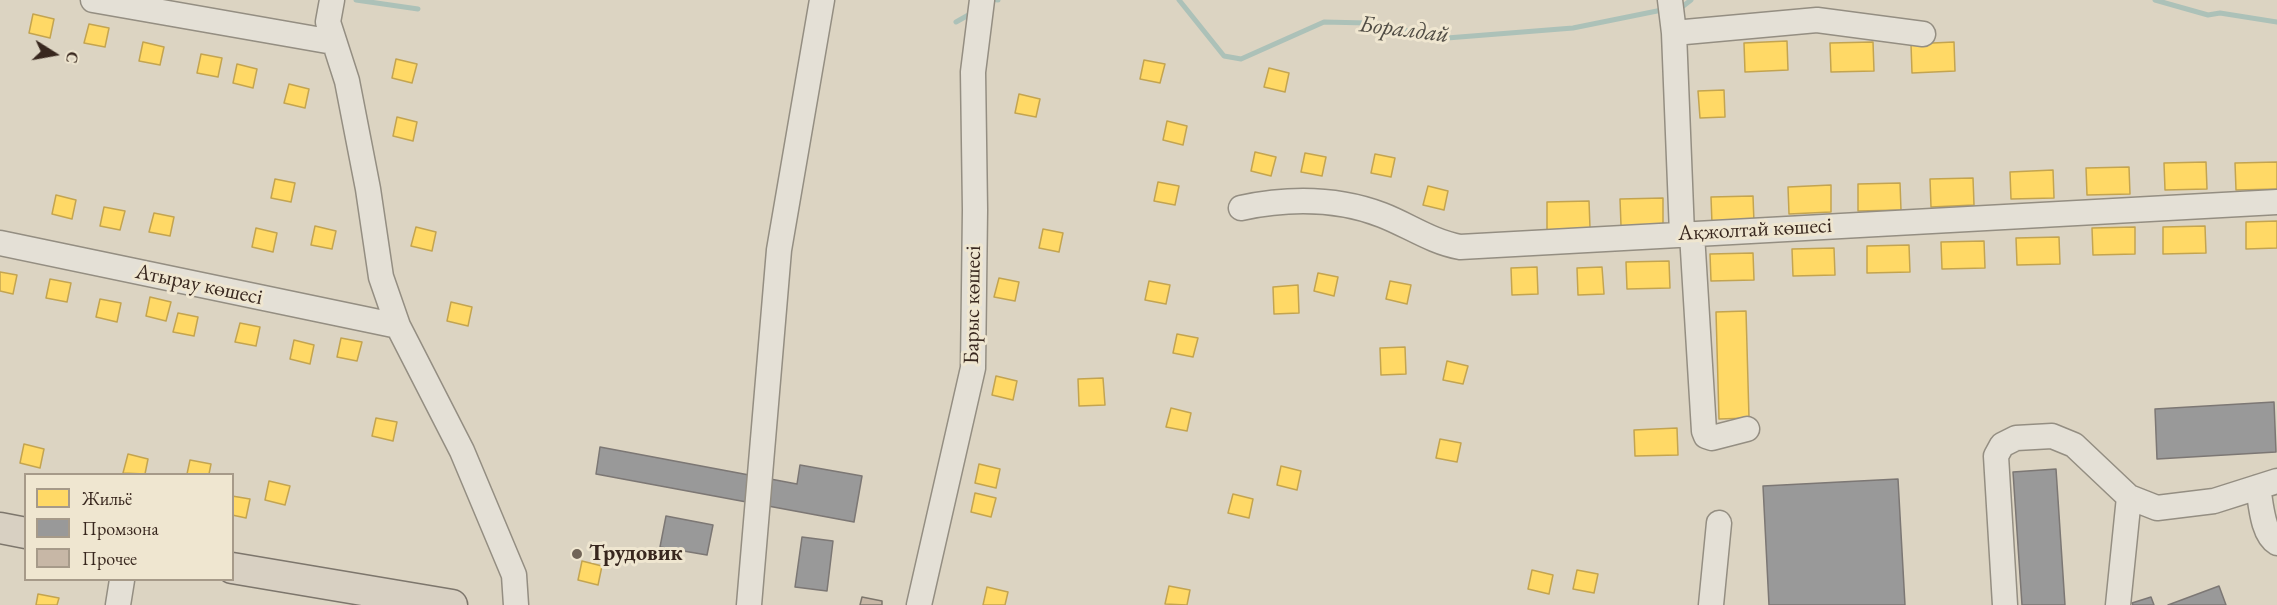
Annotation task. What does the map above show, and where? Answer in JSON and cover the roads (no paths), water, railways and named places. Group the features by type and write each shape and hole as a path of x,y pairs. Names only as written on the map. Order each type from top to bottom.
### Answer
{"main road":[{"path":"0,528 24,532"},
{"path":"234,568 452,605"}],"street":[{"path":"93,0 333,42"},
{"path":"332,0 328,22 349,91 368,189 381,277 398,326 462,451 514,575 516,605"},
{"path":"749,605 779,250 822,0"},
{"name":"Барыс көшесі","path":"919,605 973,368 975,210 973,72 982,0"},
{"path":"1670,0 1704,431 1712,438 1747,429"},
{"path":"1674,33 1817,20 1923,34"},
{"name":"Ақжолтай көшесі","path":"1241,208 1269,202 1330,202 1350,205 1383,216 1446,244 1460,246 2277,202"},
{"name":"Атырау көшесі","path":"0,243 398,326"},
{"path":"2005,605 1996,456 2002,445 2016,438 2052,436 2074,445 2129,497 2157,508 2214,501 2267,484 2265,522 2272,540 2277,543"},
{"path":"2118,605 2129,497"},
{"path":"1711,605 1719,522"},
{"path":"118,605 122,581"}],"waterway":[{"name":"Боралдай","path":"356,0 418,9"},
{"name":"Боралдай","path":"1179,0 1224,56 1241,59 1324,22 1367,23 1447,38 1573,28 1662,10"},
{"name":"Боралдай","path":"1682,7 1691,0"},
{"name":"Боралдай","path":"2155,0 2208,15 2220,13 2277,22"},
{"name":"Боралдай","path":"956,22 972,13"}],"place":[{"name":"Трудовик","path":"577,554"}]}
